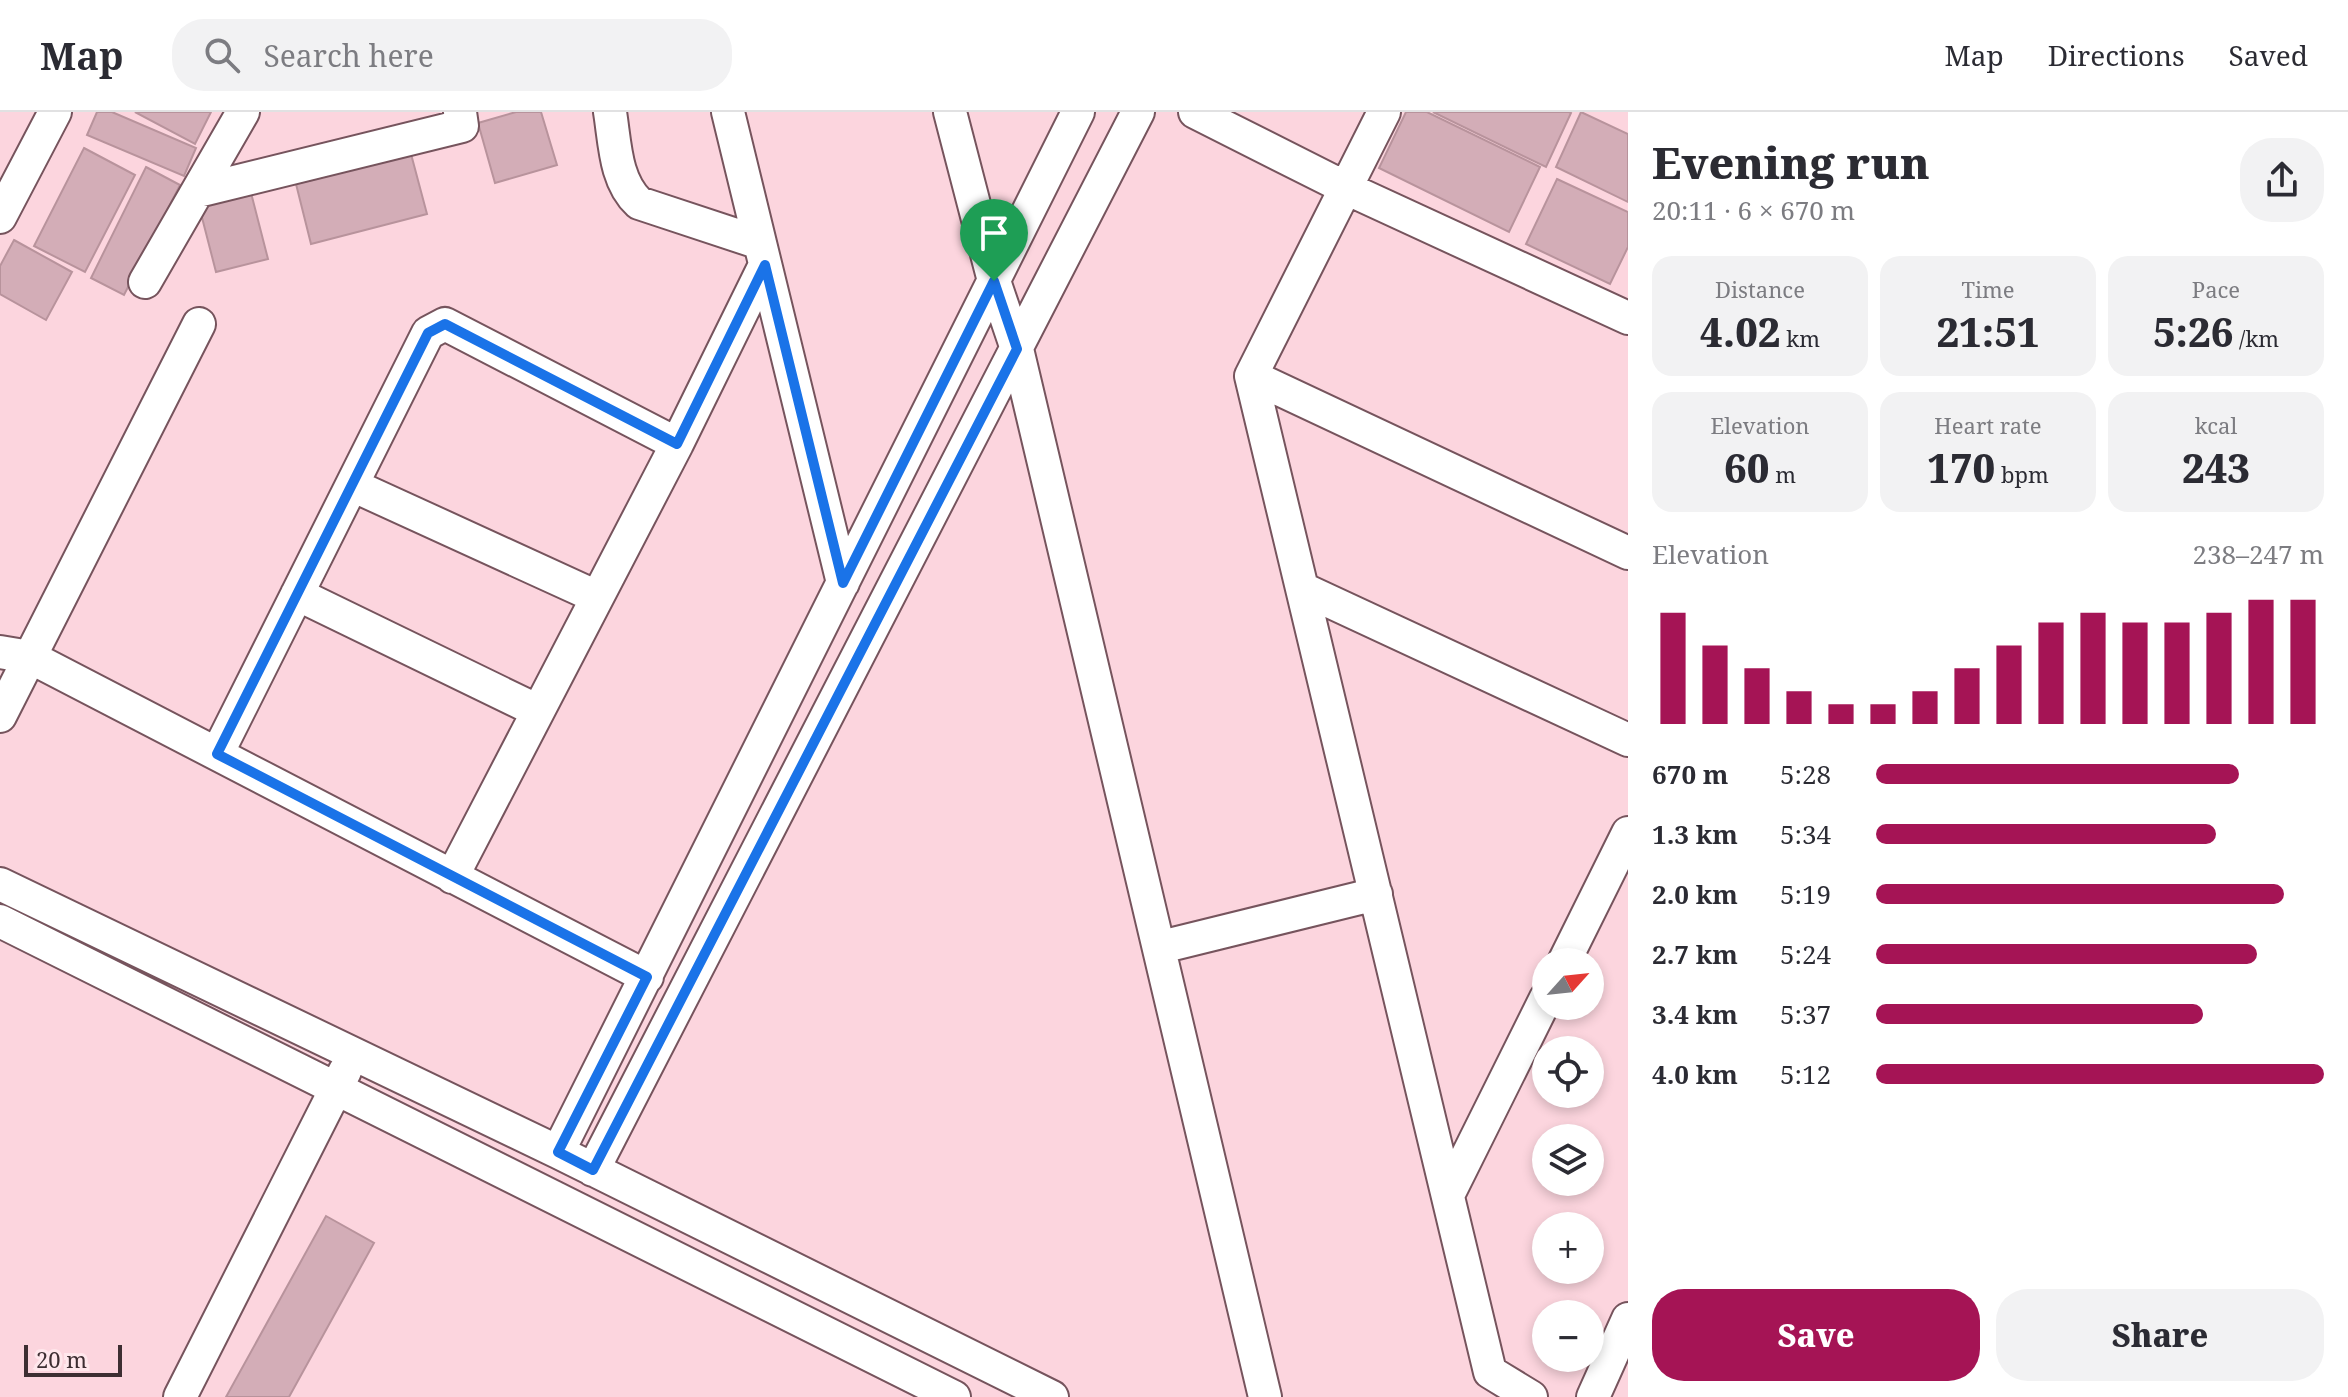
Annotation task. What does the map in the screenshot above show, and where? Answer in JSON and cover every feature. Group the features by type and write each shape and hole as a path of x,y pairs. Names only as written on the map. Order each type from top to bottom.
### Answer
{"street":[{"path":"0,217 55,112"},
{"path":"145,282 243,112"},
{"path":"198,191 462,126 460,112"},
{"path":"610,112 622,179 628,193 639,203 763,254"},
{"path":"728,112 843,583"},
{"path":"950,112 994,281 1017,349 1161,947 1265,1397"},
{"path":"558,1152 1078,112"},
{"path":"593,1170 1138,112"},
{"path":"1195,112 1348,189 1628,318"},
{"path":"1384,112 1348,189 1251,376 1490,1372 1531,1397"},
{"path":"452,877 677,444 763,254"},
{"path":"0,716 15,654 199,324"},
{"path":"217,754 428,333 445,324 677,444"},
{"path":"1251,376 1628,553"},
{"path":"352,485 597,597"},
{"path":"1303,589 1628,740"},
{"path":"297,594 538,711"},
{"path":"15,654 217,754 647,977"},
{"path":"1571,948 1628,833"},
{"path":"0,884 558,1152 1052,1397"},
{"path":"1161,947 1376,894"},
{"path":"0,921 954,1397"},
{"path":"1448,1195 1535,1020"},
{"path":"180,1397 353,1054"},
{"path":"1593,1397 1628,1319"}],"building":[{"path":"97,112 112,112 196,148 184,176 87,135"},
{"path":"135,112 211,112 195,144"},
{"path":"516,112 541,112 557,165 495,183 478,123"},
{"path":"1406,112 1427,112 1540,167 1509,232 1379,168"},
{"path":"1433,112 1569,112 1571,113 1546,167"},
{"path":"1581,112 1628,134 1628,202 1556,167"},
{"path":"84,148 135,175 85,272 34,246"},
{"path":"411,154 427,214 311,244 296,184"},
{"path":"146,167 180,185 124,295 91,278"},
{"path":"1557,179 1628,212 1628,247 1610,284 1526,244"},
{"path":"250,189 268,259 216,272 198,202"},
{"path":"14,240 72,272 46,320 0,294 0,266"},
{"path":"326,1216 374,1243 289,1397 226,1397"}],"route":[{"path":"765,265 843,583 994,281 1017,349 593,1170 558,1152 647,977 217,754 428,333 445,324 677,444 765,265"}]}
